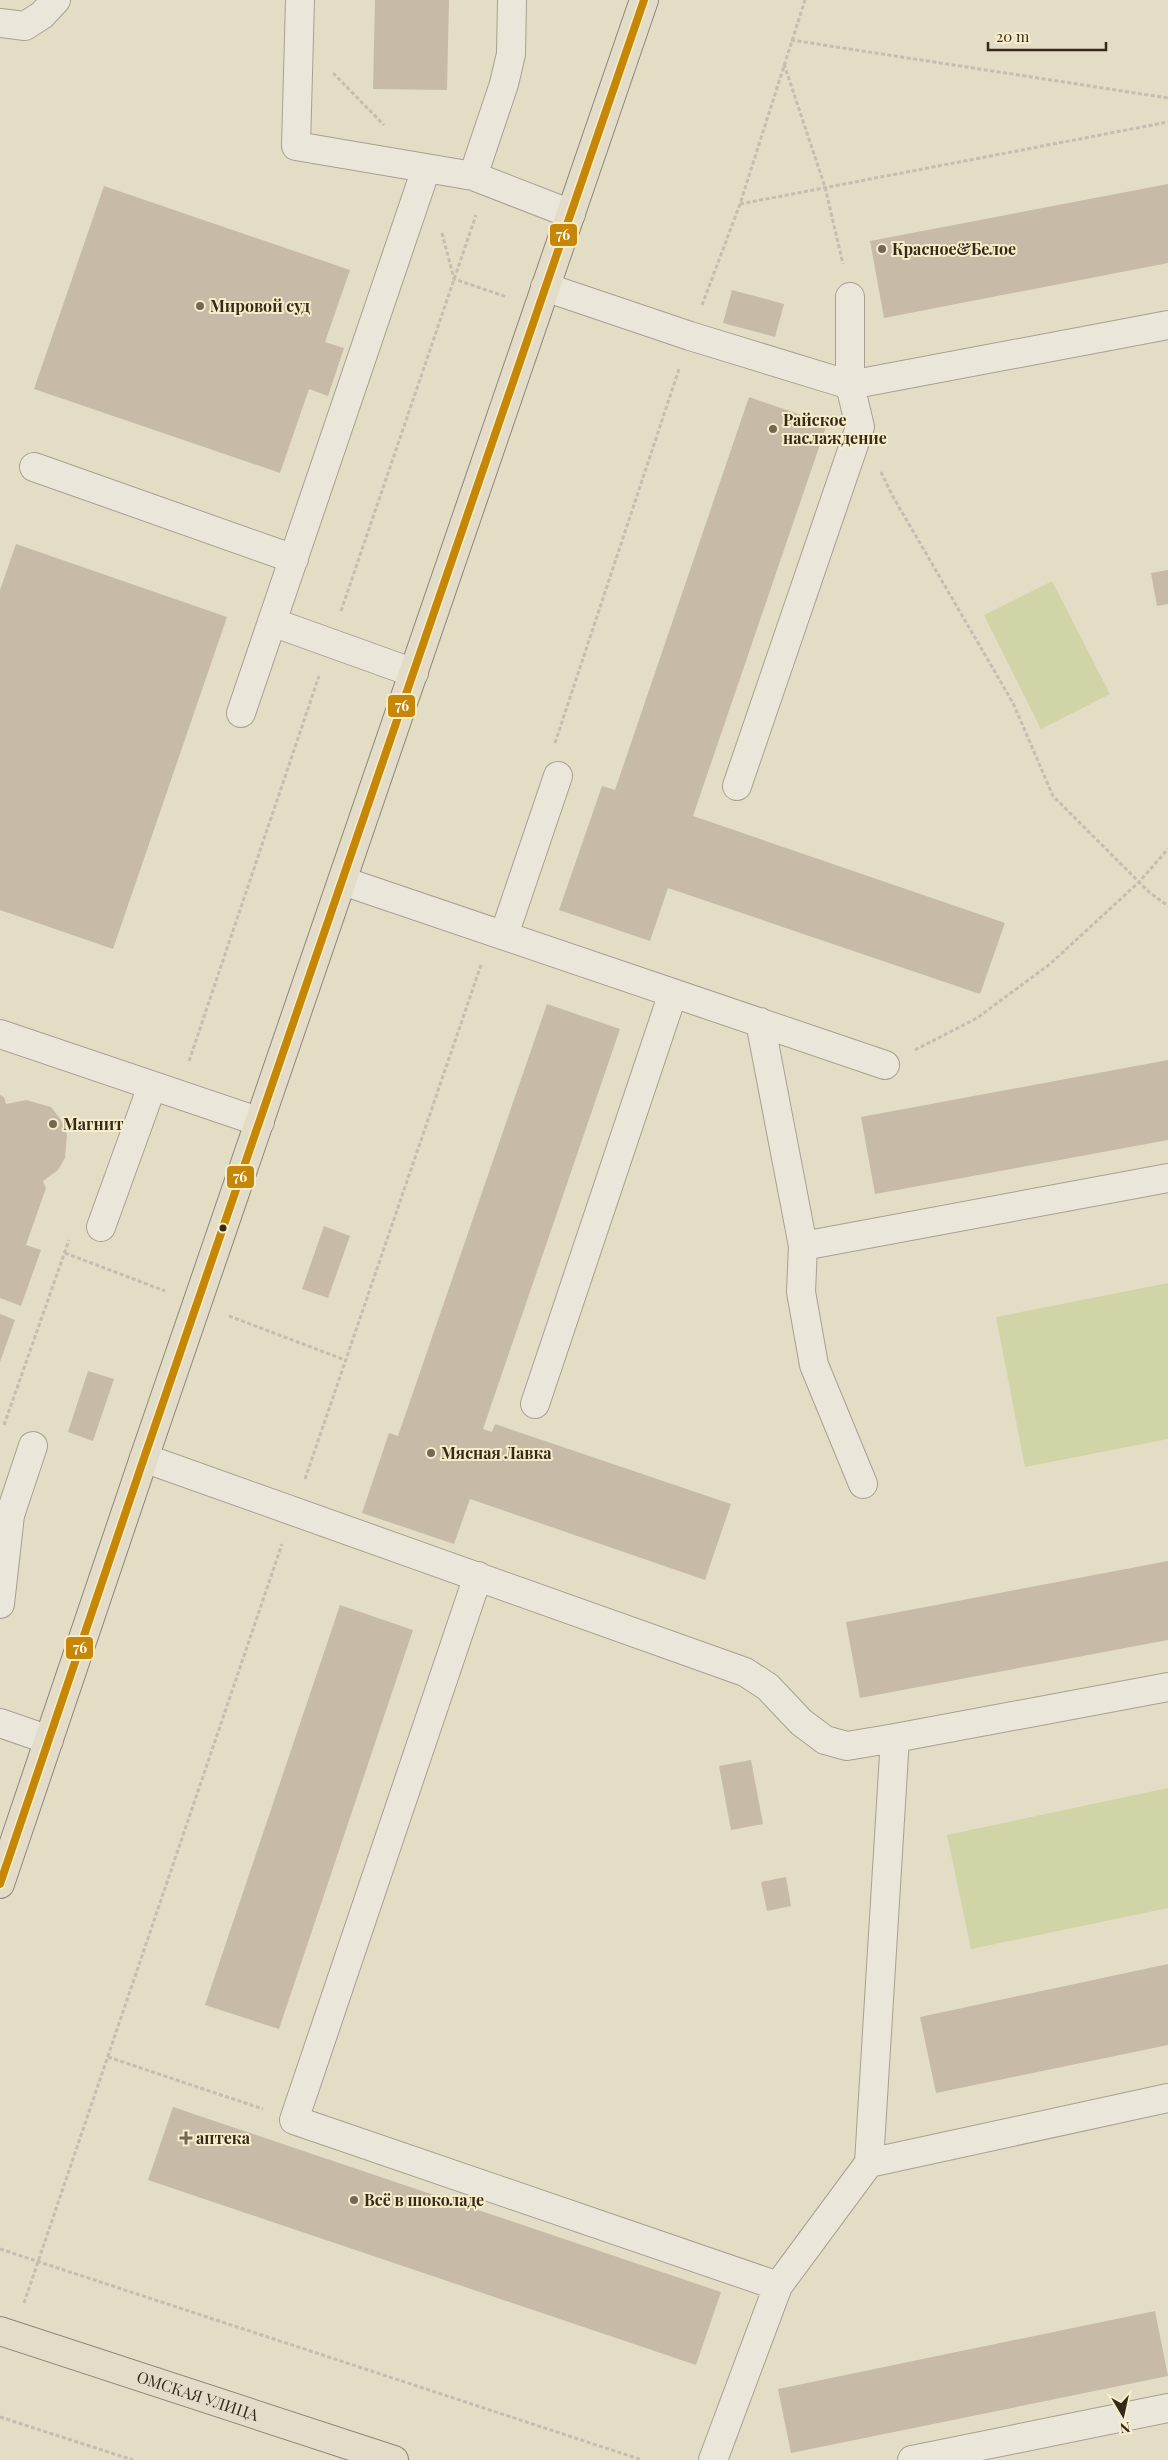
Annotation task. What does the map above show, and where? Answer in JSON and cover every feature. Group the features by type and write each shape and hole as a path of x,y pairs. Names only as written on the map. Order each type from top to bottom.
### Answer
{"main road":[{"path":"0,1884 144,1458 644,0"},
{"name":"ОМСКАЯ УЛИЦА","path":"6,2333 394,2460"}],"lane":[{"path":"0,23 25,26 42,15 56,0"},
{"path":"300,0 296,146 480,179 571,214"},
{"path":"480,179 511,54 512,0"},
{"path":"242,713 426,168"},
{"path":"545,287 690,336 850,385 1168,325"},
{"path":"737,786 860,427 850,385 850,297"},
{"path":"34,468 294,559"},
{"path":"272,622 414,673"},
{"path":"498,933 555,764"},
{"path":"343,881 885,1065"},
{"path":"535,1404 673,993"},
{"path":"760,1022 803,1246 801,1292 814,1365 863,1484"},
{"path":"0,1034 260,1122"},
{"path":"101,1227 156,1087"},
{"path":"803,1246 1168,1178"},
{"path":"0,1604 10,1515 33,1446"},
{"path":"144,1458 745,1672 768,1687 801,1722 825,1740 847,1746 1168,1687"},
{"path":"478,1576 294,2120 778,2286"},
{"path":"0,1722 49,1740"},
{"path":"713,2460 778,2286 869,2163 895,1738"},
{"path":"869,2163 1168,2098"},
{"path":"912,2460 1168,2408"}],"path":[{"path":"555,764 690,336 740,204 783,64 805,0"},
{"path":"791,40 1168,98"},
{"path":"783,64 825,186 850,297"},
{"path":"740,204 825,186 1168,122"},
{"path":"156,1087 184,1077 454,279 480,179"},
{"path":"454,279 510,298"},
{"path":"860,427 892,495 1013,703 1053,796 1139,882 1168,906"},
{"path":"885,1065 977,1018 1050,964 1139,882 1168,849"},
{"path":"6,2333 38,2262 294,1510 498,933"},
{"path":"3,1426 72,1234"},
{"path":"108,2057 294,2120"},
{"path":"0,2249 642,2460"},
{"path":"0,2417 132,2460"}],"green space":[{"path":"1052,581 1110,694 1041,729 984,615"},
{"path":"1168,1283 1168,1439 1025,1467 996,1317"},
{"path":"1168,1788 1168,1908 971,1949 947,1835"}],"building":[{"path":"375,0 449,0 447,90 373,89"},
{"path":"1168,184 1168,263 884,318 870,241"},
{"name":"Мировой суд","path":"104,186 350,270 325,342 344,348 328,396 309,389 280,473 34,389"},
{"path":"732,290 784,304 775,337 723,323"},
{"path":"749,397 827,424 693,816 1005,923 980,994 668,888 650,941 559,910 602,786 615,790"},
{"path":"16,544 227,617 113,949 0,910 0,590"},
{"path":"1168,570 1168,604 1157,606 1151,573"},
{"path":"547,1004 620,1029 483,1429 492,1432 495,1424 731,1504 705,1580 470,1499 454,1544 362,1513 389,1433 398,1436"},
{"path":"1168,1060 1168,1140 875,1194 861,1117"},
{"path":"0,1095 4,1097 6,1104 26,1100 51,1107 61,1120 67,1135 65,1158 58,1170 43,1181 46,1188 26,1245 41,1250 21,1306 0,1298"},
{"path":"324,1226 350,1236 328,1298 302,1289"},
{"path":"0,1314 15,1320 0,1362"},
{"path":"88,1371 114,1379 93,1441 68,1432"},
{"path":"1168,1561 1168,1640 860,1698 846,1622"},
{"path":"340,1605 413,1630 279,2029 205,2005"},
{"path":"751,1760 763,1824 731,1830 719,1766"},
{"path":"786,1877 791,1906 767,1911 761,1882"},
{"path":"1168,1964 1168,2045 936,2093 920,2017"},
{"path":"173,2107 721,2292 696,2365 148,2180"},
{"path":"1155,2311 1168,2376 791,2453 778,2389"}],"transit line":[{"name":"76","path":"0,1884 144,1458 644,0"}],"place":[{"name":"Красное&Белое","path":"882,249"},
{"name":"Мировой суд","path":"200,306"},
{"name":"Райское наслаждение","path":"773,429"},
{"name":"Магнит","path":"53,1124"},
{"name":"Мясная Лавка","path":"431,1453"},
{"name":"аптека","path":"186,2138"},
{"name":"Всё в шоколаде","path":"354,2200"}]}
